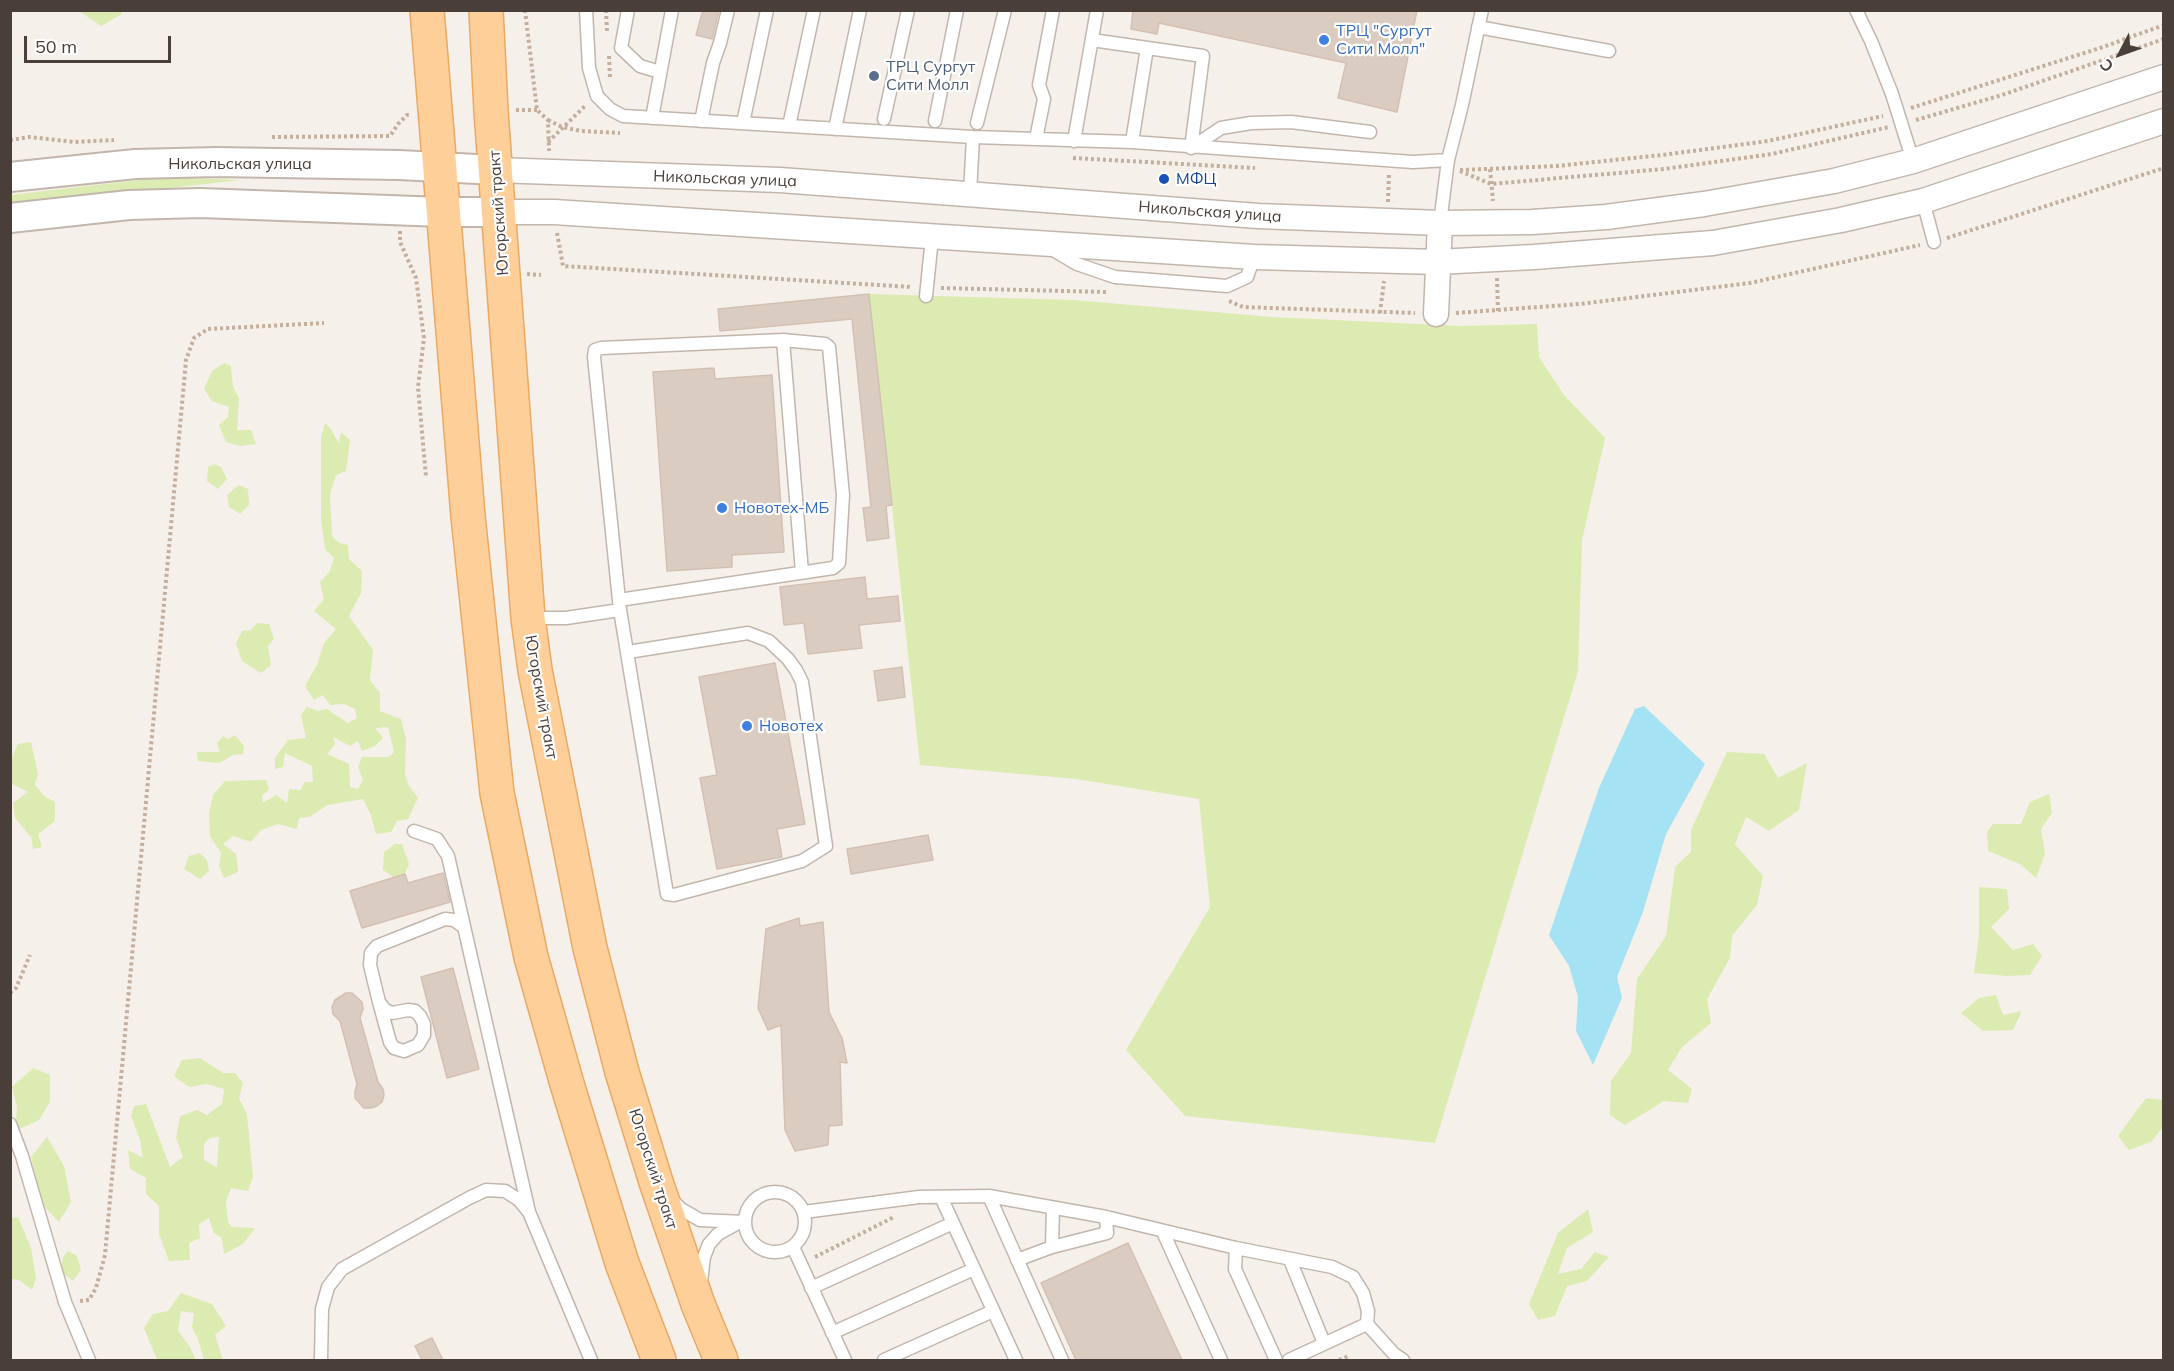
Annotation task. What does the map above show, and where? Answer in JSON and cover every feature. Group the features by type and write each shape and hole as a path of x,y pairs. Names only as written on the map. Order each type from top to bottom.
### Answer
{"main road":[{"path":"427,10 468,516 497,793 537,978 622,1263 659,1360"},
{"name":"Югорский тракт","path":"486,10 491,111 528,618 546,728 590,948 622,1072 656,1182 698,1304 722,1360"}],"street":[{"name":"Никольская улица","path":"10,177 135,164 217,162 440,168 780,180 1258,216 1440,223 1533,222 1605,217 1693,206 1834,181 1913,161 2163,77"},
{"path":"10,218 129,205 200,203 443,212 554,212 1254,257 1437,262 1713,243 1841,219 1923,201 2163,121"},
{"path":"1436,314 1440,223"}],"lane":[{"path":"586,10 589,68 597,96 610,109 623,116 973,137 1132,142 1413,162 1448,160"},
{"path":"628,10 621,48 640,66 660,72"},
{"path":"652,118 672,10"},
{"path":"701,121 713,63 728,10"},
{"path":"743,123 767,10"},
{"path":"789,126 814,10"},
{"path":"835,129 860,10"},
{"path":"884,119 908,10"},
{"path":"935,121 957,10"},
{"path":"977,123 1005,10"},
{"path":"1036,139 1044,99 1039,85 1053,10"},
{"path":"1074,141 1097,10"},
{"path":"1440,223 1448,160 1482,10"},
{"path":"1856,10 1893,94 1913,161"},
{"path":"1478,27 1609,51"},
{"path":"1092,40 1203,56 1191,148"},
{"path":"1132,142 1147,48"},
{"path":"1191,148 1221,128 1251,123 1291,122 1370,132"},
{"path":"969,193 973,137"},
{"path":"1923,201 1934,242"},
{"path":"926,296 932,238"},
{"path":"528,618 566,618 620,605 833,568 840,563 843,495 829,347 821,342 783,340 595,350 620,605 627,652 668,894 674,895 802,861 826,846 802,682 788,659 769,641 748,633 627,652"},
{"path":"783,340 802,572"},
{"path":"414,831 437,839 448,856 528,1212 591,1360"},
{"path":"380,1002 385,1010 392,1013 408,1010 415,1011 420,1016 424,1024 424,1035 418,1045 404,1051 394,1048 390,1042 370,965 371,953 377,946 444,919 454,920 464,927"},
{"path":"10,1124 22,1156 65,1302 89,1360"},
{"path":"656,1182 689,1215 700,1220 741,1222"},
{"path":"321,1360 322,1309 328,1287 342,1269 486,1190 505,1191 519,1200 528,1212"},
{"path":"698,1304 704,1257 708,1244 718,1234 741,1222 750,1205 757,1198 774,1192 792,1197 800,1204 804,1212 805,1231 801,1240 794,1247 777,1253 767,1252 751,1241 741,1222"},
{"path":"804,1212 919,1197 989,1196 1106,1217 1163,1232 1332,1267 1353,1277 1363,1293 1368,1311 1367,1324 1394,1354 1403,1360"},
{"path":"989,1196 1062,1360"},
{"path":"941,1197 993,1311 1012,1359"},
{"path":"1052,1247 1053,1208"},
{"path":"1017,1260 1052,1247 1107,1233 1106,1217"},
{"path":"811,1288 953,1223"},
{"path":"1163,1232 1221,1360"},
{"path":"794,1247 845,1360"},
{"path":"1236,1248 1235,1269 1276,1360"},
{"path":"1290,1260 1324,1343"},
{"path":"832,1333 974,1269"},
{"path":"884,1360 993,1311"},
{"path":"1289,1360 1367,1324"}],"path":[{"path":"525,10 537,110 548,120 551,173"},
{"path":"1458,170 1491,184 1664,168 1772,154 1902,124 2002,95 2163,39"},
{"path":"491,111 537,110"},
{"path":"271,137 390,136 407,115 436,114"},
{"path":"10,140 30,137 75,142 120,140"},
{"path":"554,212 563,266"},
{"path":"416,278 424,338 418,387 426,477"},
{"path":"65,1302 89,1300 96,1288 105,1255 186,360 194,338 208,329 324,323"},
{"path":"10,993 16,988 30,956"},
{"path":"800,1264 899,1214"},
{"path":"1339,1360 1349,1356"}],"green space":[{"path":"79,11 121,11 122,14 101,26"},
{"path":"165,177 241,180 11,206 10,195"},
{"path":"869,294 1073,300 1273,317 1460,326 1537,324 1539,357 1564,395 1605,438 1582,540 1578,671 1435,1143 1185,1116 1126,1050 1210,907 1199,799 1076,779 920,765"},
{"path":"224,363 231,366 233,387 239,398 237,430 251,430 256,444 241,446 226,442 219,425 228,417 229,407 212,401 204,389 212,371"},
{"path":"325,423 339,444 341,432 350,440 346,471 336,475 330,494 332,536 339,543 348,545 349,559 362,571 361,593 349,616 373,650 370,680 380,693 380,711 401,719 406,739 405,774 409,786 418,798 408,819 397,821 391,832 376,834 371,815 363,799 328,805 309,817 299,818 297,829 278,824 261,830 251,842 233,836 223,844 236,854 238,872 224,878 219,866 221,853 210,836 209,813 213,795 225,781 266,780 269,789 262,796 263,803 276,795 287,803 289,789 300,790 305,782 313,782 312,766 285,753 283,767 275,769 275,758 288,740 306,738 301,715 307,707 318,711 327,709 348,723 357,718 355,709 344,704 330,705 323,695 314,700 305,686 317,665 324,643 336,629 314,611 324,599 320,582 330,571 334,558 325,549 321,519 321,437","holes":["388,727 394,752 389,757 362,757 358,767 363,780 358,789 350,787 349,764 327,754 335,744 333,737 350,746 358,741 362,751 375,746 383,738 375,728"]},
{"path":"214,464 221,467 227,479 218,489 207,481 208,467"},
{"path":"239,485 248,489 249,505 240,514 229,507 227,495"},
{"path":"257,623 269,624 274,639 268,646 271,665 261,673 242,661 236,643 242,631 251,630"},
{"path":"235,735 244,746 243,754 233,755 219,763 198,761 197,752 220,752 217,743 223,736 228,739"},
{"path":"31,742 38,774 35,785 44,796 55,802 55,821 38,834 42,847 33,849 31,837 15,818 13,803 28,792 10,783 11,759 18,744"},
{"path":"1727,752 1764,754 1778,778 1807,763 1799,810 1769,831 1746,817 1735,844 1763,876 1757,905 1732,936 1730,958 1707,999 1711,1023 1682,1047 1668,1070 1692,1089 1688,1103 1664,1101 1625,1125 1610,1115 1611,1081 1631,1053 1637,979 1666,936 1675,867 1691,852 1691,830"},
{"path":"2049,794 2052,813 2041,829 2045,854 2036,878 2020,864 1988,851 1987,832 1993,824 2021,824 2030,802"},
{"path":"395,844 402,844 409,864 405,873 396,879 383,870 384,852"},
{"path":"200,853 207,860 209,871 200,879 184,869 189,856"},
{"path":"1979,887 2007,889 2009,909 1991,927 2013,950 2033,944 2042,956 2030,975 2007,976 1974,973 1979,935"},
{"path":"1996,995 2003,1015 2022,1011 2013,1030 1983,1031 1961,1013 1979,998"},
{"path":"200,1058 223,1073 235,1073 243,1083 239,1098 247,1115 253,1176 248,1191 231,1188 226,1202 231,1227 255,1228 243,1244 224,1254 222,1238 214,1233 209,1218 199,1224 200,1238 189,1243 190,1260 169,1261 159,1234 159,1206 146,1194 146,1178 130,1169 128,1150 143,1158 140,1140 131,1116 134,1106 146,1104 170,1167 183,1157 176,1138 180,1116 197,1110 207,1115 222,1104 224,1089 207,1084 189,1087 174,1076 182,1060","holes":["219,1137 217,1166 204,1160 204,1144 210,1138"]},
{"path":"33,1068 50,1075 50,1102 39,1120 15,1131 17,1107 12,1087"},
{"path":"2146,1098 2163,1100 2163,1127 2151,1142 2129,1150 2118,1136"},
{"path":"47,1137 64,1166 71,1202 59,1222 42,1204 31,1157"},
{"path":"1588,1209 1593,1232 1567,1248 1558,1274 1581,1269 1595,1252 1609,1257 1587,1281 1567,1286 1555,1316 1538,1320 1529,1304 1558,1233"},
{"path":"18,1217 31,1248 36,1279 32,1290 19,1280 11,1279 11,1218"},
{"path":"68,1251 77,1256 81,1270 73,1281 61,1272 63,1257"},
{"path":"181,1293 212,1304 226,1326 215,1335 223,1360 204,1360 192,1327 194,1313 181,1311 178,1331 196,1360 157,1360 144,1328 153,1314 168,1311"}],"water":[{"path":"1644,706 1705,764 1666,834 1643,912 1617,977 1622,998 1593,1065 1576,1031 1578,997 1569,966 1549,935 1599,788 1635,709"}],"building":[{"path":"703,10 719,10 712,39 696,35"},
{"name":"ТРЦ \"Сургут Сити Молл\"","path":"1133,10 1417,10 1397,112 1338,98 1346,63 1159,23 1157,34 1131,29"},
{"path":"869,294 892,505 886,506 889,538 867,541 863,508 871,507 852,319 720,331 718,309"},
{"name":"Новотех-МБ","path":"714,368 715,379 772,375 784,552 732,555 732,567 667,571 653,372"},
{"path":"865,577 867,599 898,596 900,621 859,625 862,648 808,654 804,623 784,625 780,587"},
{"name":"Новотех","path":"775,663 805,824 777,829 782,857 717,869 700,778 717,775 699,677"},
{"path":"902,667 905,697 878,701 874,671"},
{"path":"928,835 933,860 851,874 847,849"},
{"path":"443,873 450,902 362,928 350,891 405,874 408,883"},
{"path":"799,918 800,926 823,922 829,1012 842,1038 847,1063 840,1062 842,1125 829,1126 828,1145 795,1151 785,1130 781,1025 768,1030 758,1008 766,929"},
{"path":"453,968 479,1069 447,1078 421,977"},
{"path":"346,993 352,993 362,1002 363,1009 360,1018 378,1082 383,1089 382,1102 371,1108 364,1108 355,1098 357,1084 340,1021 333,1014 332,1007 335,1000"},
{"path":"1128,1243 1182,1360 1076,1360 1041,1283"},
{"path":"432,1338 443,1360 422,1360 415,1346"}],"place":[{"name":"ТРЦ \"Сургут Сити Молл\"","path":"1324,40"},
{"name":"ТРЦ Сургут Сити Молл","path":"874,76"},
{"name":"МФЦ","path":"1164,179"},
{"name":"Новотех-МБ","path":"722,508"},
{"name":"Новотех","path":"747,726"}]}
